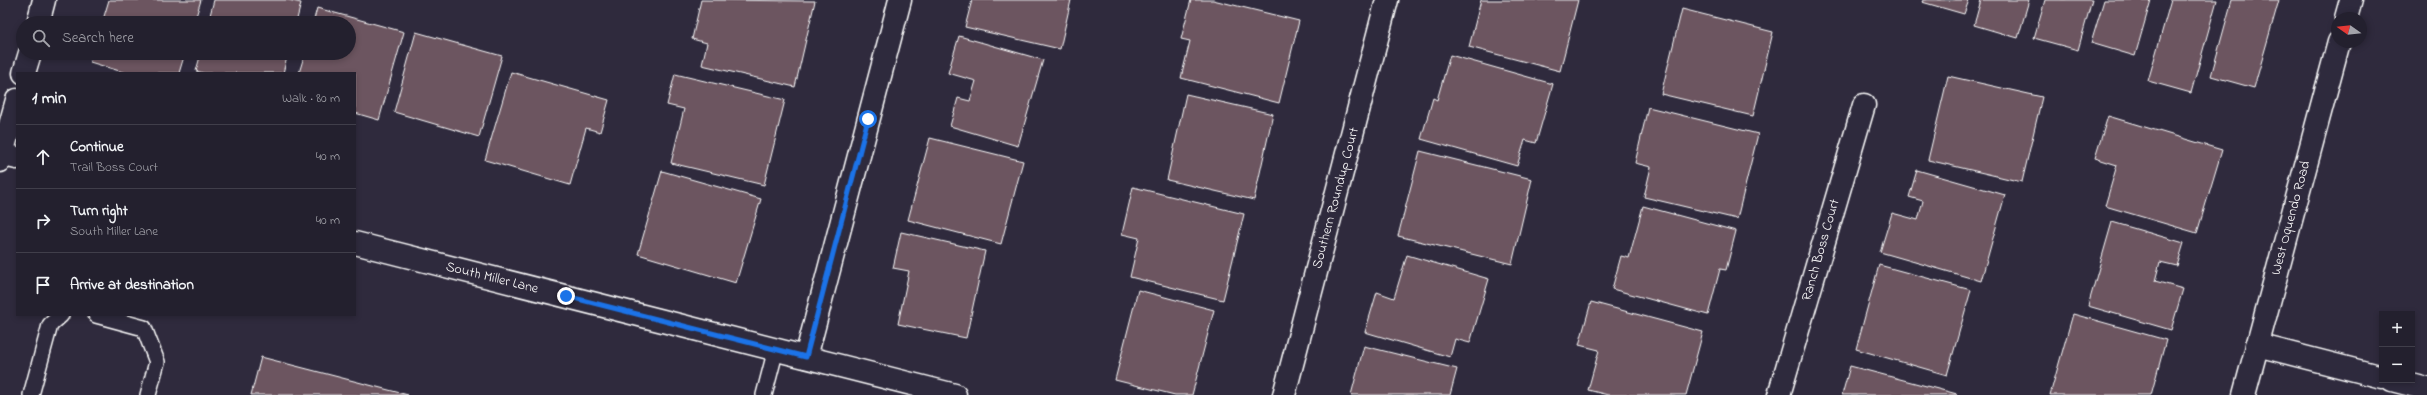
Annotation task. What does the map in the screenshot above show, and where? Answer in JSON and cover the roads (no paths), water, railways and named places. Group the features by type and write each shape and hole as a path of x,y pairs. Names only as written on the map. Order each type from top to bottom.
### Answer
{"street":[{"path":"40,16 44,0"},
{"path":"806,357 900,0"},
{"name":"Southern Roundup Court","path":"1284,395 1387,0"},
{"path":"2348,12 2351,0"},
{"name":"West Oquendo Road","path":"2244,395 2338,48"},
{"path":"24,72 28,60"},
{"name":"Ranch Boss Court","path":"1779,395 1864,104"},
{"path":"5,157 16,105"},
{"name":"South Miller Lane","path":"356,243 955,395"},
{"path":"2257,345 2379,376"},
{"path":"2404,383 2427,389"}],"lane":[{"path":"32,395 50,325 60,316"},
{"path":"100,316 144,328 157,362 148,395"},
{"path":"764,395 776,349"}]}
